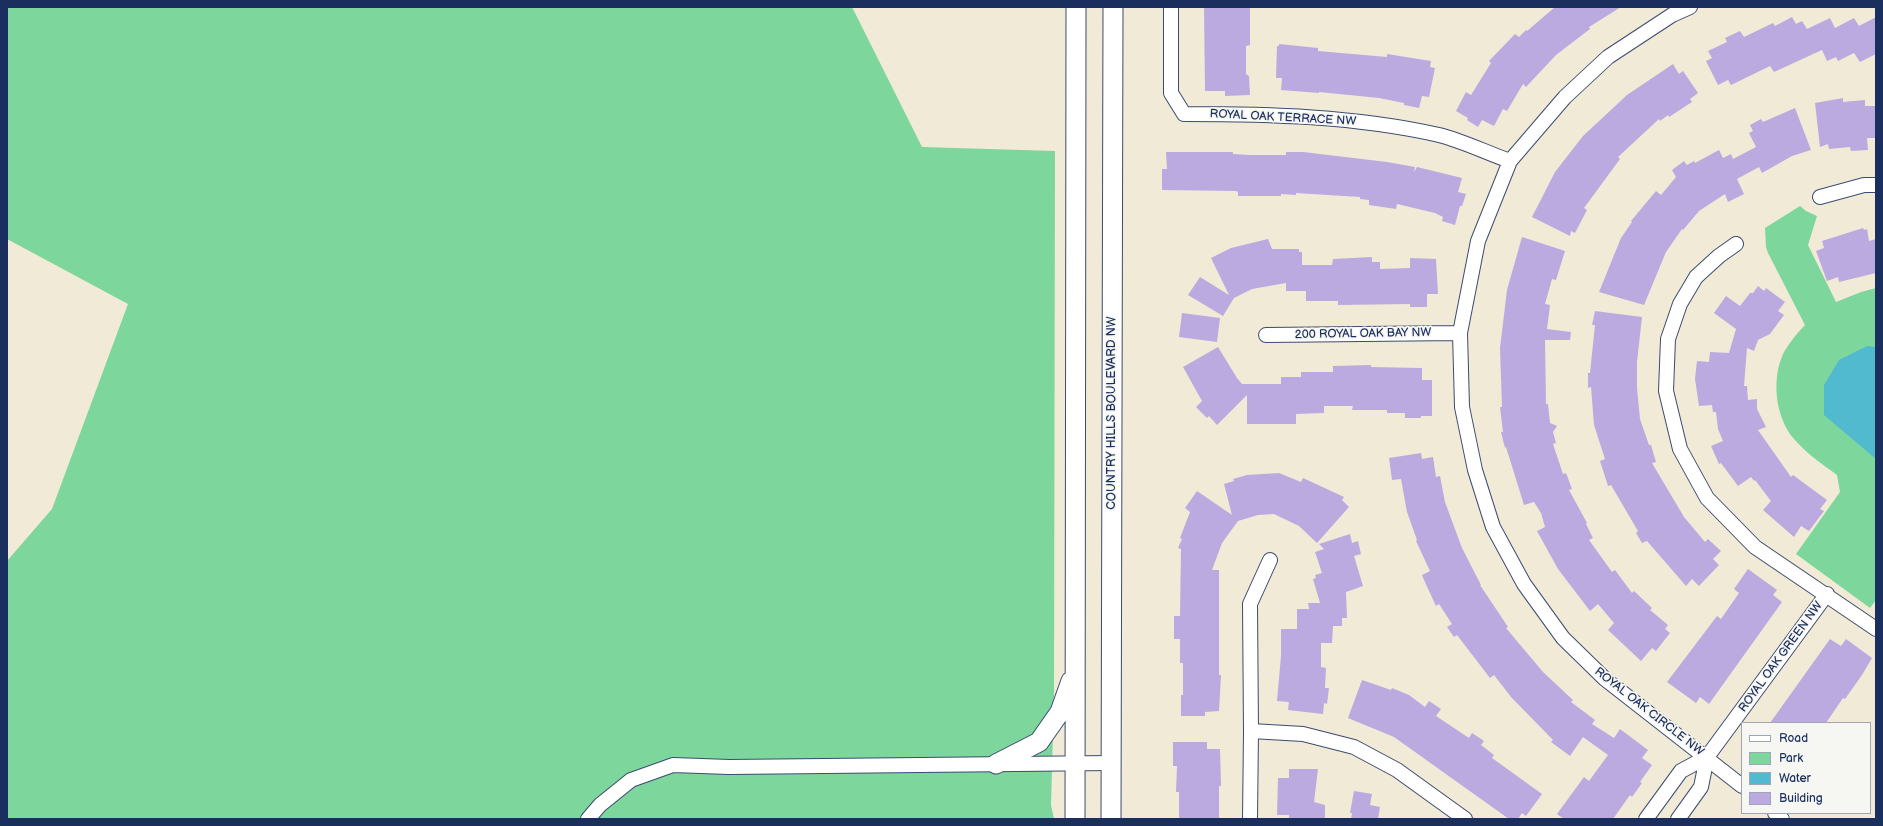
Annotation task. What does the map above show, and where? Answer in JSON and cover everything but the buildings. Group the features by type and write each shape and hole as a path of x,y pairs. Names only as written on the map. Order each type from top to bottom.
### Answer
{"main road":[{"path":"1076,7 1076,819"},
{"name":"COUNTRY HILLS BOULEVARD NW","path":"1111,819 1113,7"},
{"path":"996,764 1039,742 1060,712 1075,669"}],"street":[{"name":"ROYAL OAK TERRACE NW","path":"1171,7 1171,93 1184,114 1234,114 1345,119 1440,135 1510,161"},
{"name":"ROYAL OAK CIRCLE NW","path":"1690,7 1670,11 1608,57 1565,97 1510,161 1478,241 1460,333 1462,407 1475,470 1493,527 1524,584 1563,638 1604,679 1707,757 1741,785"},
{"path":"1820,197 1864,185 1876,185"},
{"path":"1736,244 1719,256 1696,277 1680,304 1668,339 1666,391 1680,449 1707,498 1755,547 1876,629"},
{"name":"200 ROYAL OAK BAY NW","path":"1266,336 1460,333"},
{"path":"1250,819 1250,604 1270,560"},
{"name":"ROYAL OAK GREEN NW","path":"1707,757 1826,594"},
{"path":"1251,731 1303,734 1354,747 1397,770 1465,819"},
{"path":"1646,819 1681,771 1707,757"},
{"path":"1678,819 1701,787 1707,757"},
{"path":"588,819 600,805 632,780 673,765 729,767 1111,763"}],"green space":[{"path":"7,7 852,7 922,147 1055,151 1054,695 1051,805 1054,819 7,819 7,561 52,509 128,304 7,239"},
{"path":"1800,206 1806,211 1817,216 1808,245 1836,302 1876,288 1876,600 1870,608 1796,554 1840,492 1837,475 1804,449 1794,439 1788,430 1779,409 1777,397 1777,373 1780,362 1784,352 1796,334 1805,325 1768,253 1766,247 1765,228"}],"water":[{"path":"1867,346 1876,347 1876,459 1824,415 1824,385 1839,360"}]}
